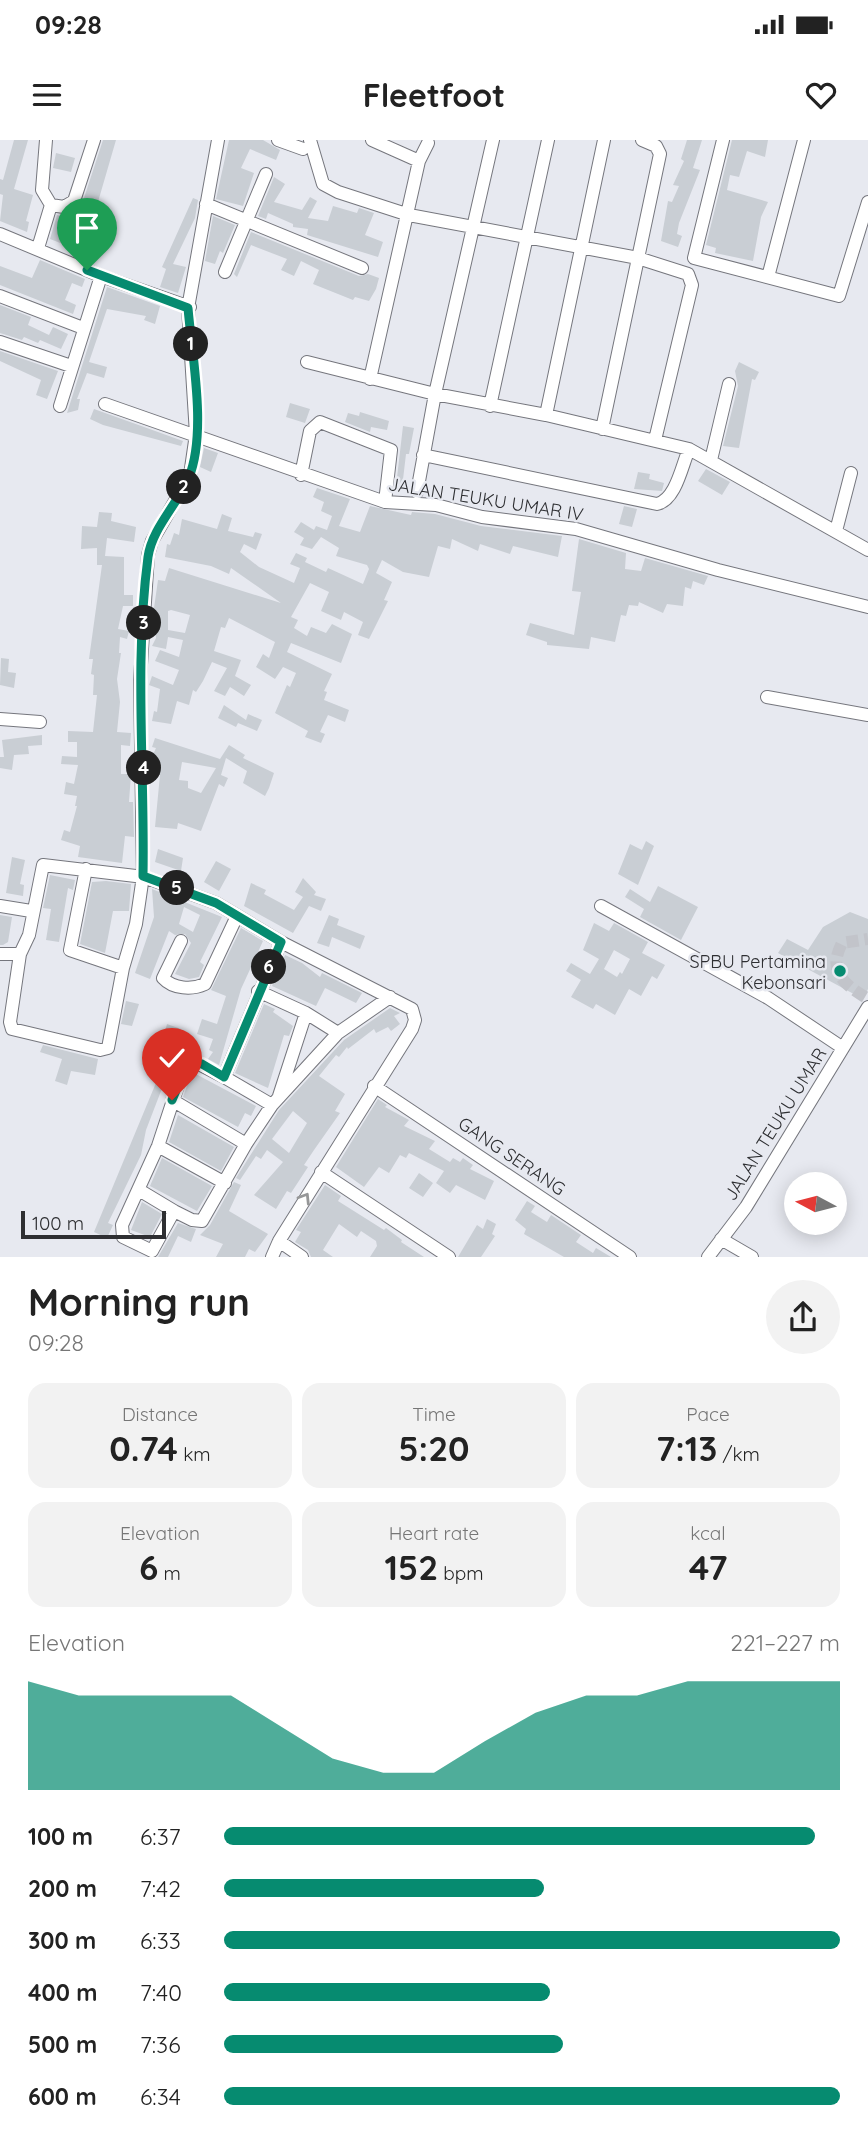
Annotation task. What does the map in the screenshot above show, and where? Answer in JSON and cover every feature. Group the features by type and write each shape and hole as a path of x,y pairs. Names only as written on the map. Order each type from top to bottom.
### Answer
{"street":[{"path":"38,248 51,205 42,190 46,140"},
{"path":"51,205 64,207 74,201 94,140"},
{"path":"218,140 189,308 196,434 190,475 152,541 148,555 141,680 143,876 136,924 123,968 109,1045 100,1051 12,1029 10,1022 20,954 29,935 43,865 143,876 216,903 281,942 412,1009 415,1020 279,1241 272,1257"},
{"path":"278,140 309,142 323,184 338,192 408,215 638,258 684,272 692,279 654,440"},
{"path":"372,140 419,161"},
{"path":"416,492 435,394 493,140"},
{"path":"490,406 548,140"},
{"path":"545,415 583,249 604,140"},
{"path":"602,429 660,154 656,146 642,140"},
{"path":"723,140 694,258 839,296 868,202"},
{"path":"768,277 804,140"},
{"path":"370,379 419,161 428,144"},
{"path":"225,272 266,174"},
{"path":"206,204 362,268"},
{"path":"0,234 101,276 189,308"},
{"path":"60,406 101,276"},
{"path":"0,296 83,328"},
{"path":"0,342 71,366"},
{"path":"307,362 435,394 545,415 689,449 868,550"},
{"path":"711,460 729,384"},
{"name":"JALAN TEUKU UMAR IV","path":"105,404 196,434 301,475 385,502 436,505 482,517 576,529 718,570 868,607"},
{"path":"301,475 310,431 320,422 391,450 385,502"},
{"path":"423,455 657,504 667,500 672,493 689,449"},
{"path":"836,531 851,473"},
{"path":"766,696 868,715"},
{"path":"0,719 40,722"},
{"path":"86,869 70,950 123,968"},
{"path":"0,906 32,911"},
{"path":"601,906 768,998 843,1048"},
{"path":"181,941 163,978 172,984 196,988 205,984 237,916"},
{"path":"224,1077 258,991 281,942"},
{"path":"0,954 20,954"},
{"path":"258,991 306,1013 338,1032"},
{"path":"139,1190 192,1220 202,1221 246,1144 275,1102 338,1032 390,997"},
{"name":"JALAN TEUKU UMAR","path":"708,1257 746,1207 843,1048 867,1001"},
{"path":"275,1102 306,1013"},
{"path":"174,1211 151,1254 121,1234 122,1224 158,1146 172,1100 188,1062 202,1064 275,1102"},
{"name":"GANG SERANG","path":"374,1086 630,1257"},
{"path":"172,1100 246,1144"},
{"path":"158,1146 225,1183"},
{"path":"321,1172 449,1257"},
{"path":"721,1239 752,1257"},
{"path":"279,1241 302,1257"}],"building":[{"path":"14,140 28,140 14,189 33,195 26,221 29,222 27,232 0,221 3,195 0,194 0,179 3,180"},
{"path":"103,140 116,140 91,226 79,255 67,250 68,246 50,239 57,215 74,219 82,204"},
{"path":"229,140 263,140 280,150 276,160 250,149 241,168 254,173 243,206 216,199"},
{"path":"687,140 702,140 693,168 700,170 679,223 677,234 682,236 678,247 661,241 668,201 672,202 679,186 673,185 684,161 681,159"},
{"path":"732,140 768,140 765,157 747,151 739,177 730,175 727,190 768,202 761,217 753,261 715,253 716,248 706,245"},
{"path":"56,153 75,158 71,172 53,168"},
{"path":"274,177 285,184 274,202 302,210 310,197 317,201 308,218 328,221 333,206 357,213 359,208 374,213 365,235 383,242 378,257 307,235 308,229 293,227 293,224 268,213 266,219 258,216"},
{"path":"193,198 198,200 195,218 173,264 186,267 178,293 160,287 166,269 162,267"},
{"path":"213,216 235,225 215,264 205,261"},
{"path":"251,232 359,276 368,274 379,278 376,289 369,301 355,297 353,300 313,284 319,270 301,261 294,276 281,270 287,259 251,245 237,277 234,274"},
{"path":"40,260 85,279 82,287 72,283 65,300 76,305 73,314 0,285 0,266 32,278"},
{"path":"107,287 160,306 155,324 144,320 146,316 107,309 89,362 107,367 104,378 87,373 77,399 80,399 78,410 67,413"},
{"path":"0,305 31,317 28,325 49,335 53,327 68,334 61,349 40,340 38,343 24,337 22,340 0,333"},
{"path":"0,351 58,371 47,399 36,395 41,380 0,361"},
{"path":"739,362 759,372 755,380 752,379 739,448 723,446 738,386 735,371"},
{"path":"290,403 310,409 305,423 286,417"},
{"path":"94,409 183,441 181,446 103,425 90,419"},
{"path":"360,412 389,421 387,430 371,427 370,432 345,422 348,413 359,416"},
{"path":"403,426 414,428 409,454 406,454 402,488 396,486"},
{"path":"204,448 218,453 211,472 200,467"},
{"path":"706,469 730,482 722,495 698,481"},
{"path":"638,472 650,474 649,479 664,483 662,491 634,489"},
{"path":"317,488 350,499 339,526 360,532 370,506 411,515 412,512 435,514 481,526 562,536 558,557 513,546 510,554 480,544 478,551 452,539 450,549 438,546 429,577 403,572 382,560 376,573 392,582 384,600 388,601 369,639 358,635 363,622 344,612 341,620 321,611 329,592 310,583 291,617 298,620 294,628 307,636 311,627 326,633 332,624 352,634 341,663 291,643 287,652 332,674 324,691 327,692 324,700 349,710 345,722 328,715 320,732 325,734 321,743 305,737 308,731 275,713 287,685 290,687 296,673 283,667 275,679 256,667 263,654 269,658 275,642 229,618 225,628 221,627 214,651 241,660 235,676 251,685 244,696 230,687 225,696 214,691 227,668 212,662 196,692 193,690 189,705 177,701 171,724 152,721 154,711 157,712 160,689 149,685 152,676 173,685 179,670 155,661 160,650 179,657 183,640 168,637 166,649 152,646 156,638 154,608 158,580 165,581 169,568 281,603 231,568 229,574 211,566 165,557 167,544 170,545 174,533 179,535 182,519 217,529 222,514 232,518 228,531 253,537 255,532 262,534 256,550 244,544 240,552 259,567 294,583 300,568 290,564 296,553 307,558 305,562 326,572 328,568 363,584 369,569 367,565 336,556 339,548 321,537 312,549 300,545 304,538 294,532 301,522 314,530 316,526 327,530 332,516 321,511 324,502 313,497","holes":["168,611 190,615 185,633 168,630"]},
{"path":"624,506 637,509 632,527 619,524"},
{"path":"99,512 112,513 111,521 136,527 134,542 107,538 105,556 124,557 124,595 133,595 133,606 123,606 118,629 129,631 127,639 120,637 117,732 131,733 130,746 121,745 121,774 131,774 129,802 133,802 134,837 125,836 122,863 78,857 80,846 61,840 64,830 70,832 77,806 77,796 64,794 66,782 74,784 78,765 61,764 62,756 77,757 77,742 68,742 68,731 93,732 97,695 93,695 93,659 89,659 102,565 97,565 97,548 81,549 82,526 97,527"},
{"path":"579,539 626,553 625,569 641,571 645,558 708,576 704,585 693,581 691,589 685,587 683,606 667,604 663,613 639,602 638,606 629,605 626,616 621,615 615,642 591,637 589,649 547,645 547,642 526,635 530,623 574,635 581,592 572,591"},
{"path":"1,658 9,659 8,672 16,673 14,688 0,685"},
{"path":"224,705 246,720 248,714 262,720 257,731 238,723 236,727 218,718"},
{"path":"42,735 42,745 28,746 29,754 14,755 12,770 0,768 0,757 4,757 2,740"},
{"path":"155,738 220,759 229,745 245,755 243,758 274,773 265,796 243,783 247,771 226,758 221,775 228,778 224,787 219,784 201,831 178,823 177,829 155,827 160,775 153,774 156,762 151,759 156,748 152,747","holes":["182,762 216,768 201,793 188,788 188,781 179,780"]},
{"path":"646,841 654,846 638,885 618,874 630,844 642,850"},
{"path":"158,849 183,858 181,871 155,862"},
{"path":"12,857 25,860 20,884 24,885 23,896 6,893"},
{"path":"216,861 231,869 219,891 204,882"},
{"path":"50,875 75,880 73,890 68,888 59,942 46,940 51,909 43,908"},
{"path":"303,878 316,892 314,895 326,899 321,911 309,906 293,933 244,906 251,883 266,890 264,894 294,910 303,897 295,892"},
{"path":"92,882 131,884 129,911 113,911 105,953 80,944"},
{"path":"658,886 698,907 681,940 640,917 644,909 625,897 630,889 650,902"},
{"path":"152,889 222,917 200,962 204,965 199,977 189,979 175,974 191,943 185,934 175,935 169,931 150,979 135,973 154,917","holes":["184,907 200,915 193,932 179,924"]},
{"name":"SPBU Pertamina Kebonsari","path":"850,912 868,919 868,989 863,999 778,953 787,939 808,950 823,927"},
{"path":"0,915 12,917 8,942 3,945 0,945"},
{"path":"329,915 339,919 337,925 365,936 360,949 332,937 329,947 317,943"},
{"path":"594,923 609,931 614,923 648,942 642,953 665,965 657,979 652,976 641,996 629,989 615,1015 596,1004 593,1009 571,997 581,980 566,971 571,963 590,974 599,959 583,950","holes":["614,950 630,959 622,974 620,972 617,977 604,969"]},
{"path":"241,928 263,941 241,989 219,1065 208,1059 213,1052 209,1050 213,1039 197,1034 202,1019 217,1024 226,996 211,990"},
{"path":"285,955 302,963 320,977 322,973 362,993 356,1003 325,988 316,1006 272,986"},
{"path":"126,1001 139,1004 132,1026 121,1024"},
{"path":"264,1004 275,1009 273,1012 293,1026 289,1036 284,1035 268,1088 235,1073"},
{"path":"390,1008 400,1013 394,1016 400,1024 391,1031 388,1027 376,1033 374,1029 348,1049 347,1047 339,1057 336,1055 319,1076 345,1094 335,1111 340,1113 304,1165 308,1167 291,1193 287,1191 276,1209 254,1195 283,1162 267,1150 261,1159 256,1156 240,1180 236,1178 279,1110 344,1040","holes":["293,1111 307,1123 289,1153 272,1139"]},
{"path":"167,1024 181,1029 170,1066 162,1062 167,1052 160,1050"},
{"path":"43,1045 98,1059 95,1075 71,1071 67,1085 55,1081 62,1059 40,1052"},
{"path":"163,1066 173,1072 168,1088 165,1087 161,1091 146,1130 141,1155 108,1223 113,1225 107,1238 94,1232"},
{"path":"192,1072 256,1106 251,1116 245,1113 238,1127 183,1097"},
{"path":"378,1099 387,1105 385,1107 409,1120 404,1126 435,1141 429,1149 450,1162 453,1158 460,1162 463,1158 473,1165 470,1169 494,1181 485,1200 456,1185 450,1193 436,1183 444,1171 409,1153 406,1158 400,1155 389,1173 379,1167 364,1187 336,1167"},
{"path":"178,1115 234,1147 221,1171 169,1142"},
{"path":"162,1158 212,1186 197,1211 150,1186"},
{"path":"419,1173 433,1183 423,1197 409,1188"},
{"path":"234,1182 241,1185 229,1211 268,1234 255,1252 249,1249 245,1257 216,1257 223,1244 200,1235 210,1225"},
{"path":"325,1185 341,1196 338,1201 384,1230 386,1228 424,1257 370,1257 377,1246 376,1241 361,1231 357,1237 339,1224 323,1250 333,1257 311,1257 308,1250 295,1242 301,1232 296,1230"},
{"path":"527,1201 535,1206 531,1212 547,1222 551,1215 581,1235 576,1242 593,1253 596,1248 611,1257 564,1257 524,1234 526,1229 515,1220"},
{"path":"142,1202 162,1214 150,1237 131,1230"},
{"path":"487,1219 496,1224 492,1234 495,1236 481,1257 458,1257 477,1225 483,1229"},
{"path":"178,1223 196,1229 191,1242 178,1236 168,1257 158,1257"}],"tunnel":[{"path":"865,997 844,981 836,961 842,943 868,939"}],"place":[{"name":"SPBU Pertamina Kebonsari","path":"840,971"}],"route":[{"path":"87,270 188,308 196,434 190,475 174,507 152,541 148,555 141,680 143,876 216,903 281,942 258,991 224,1077 202,1064 188,1062 172,1100"}]}
